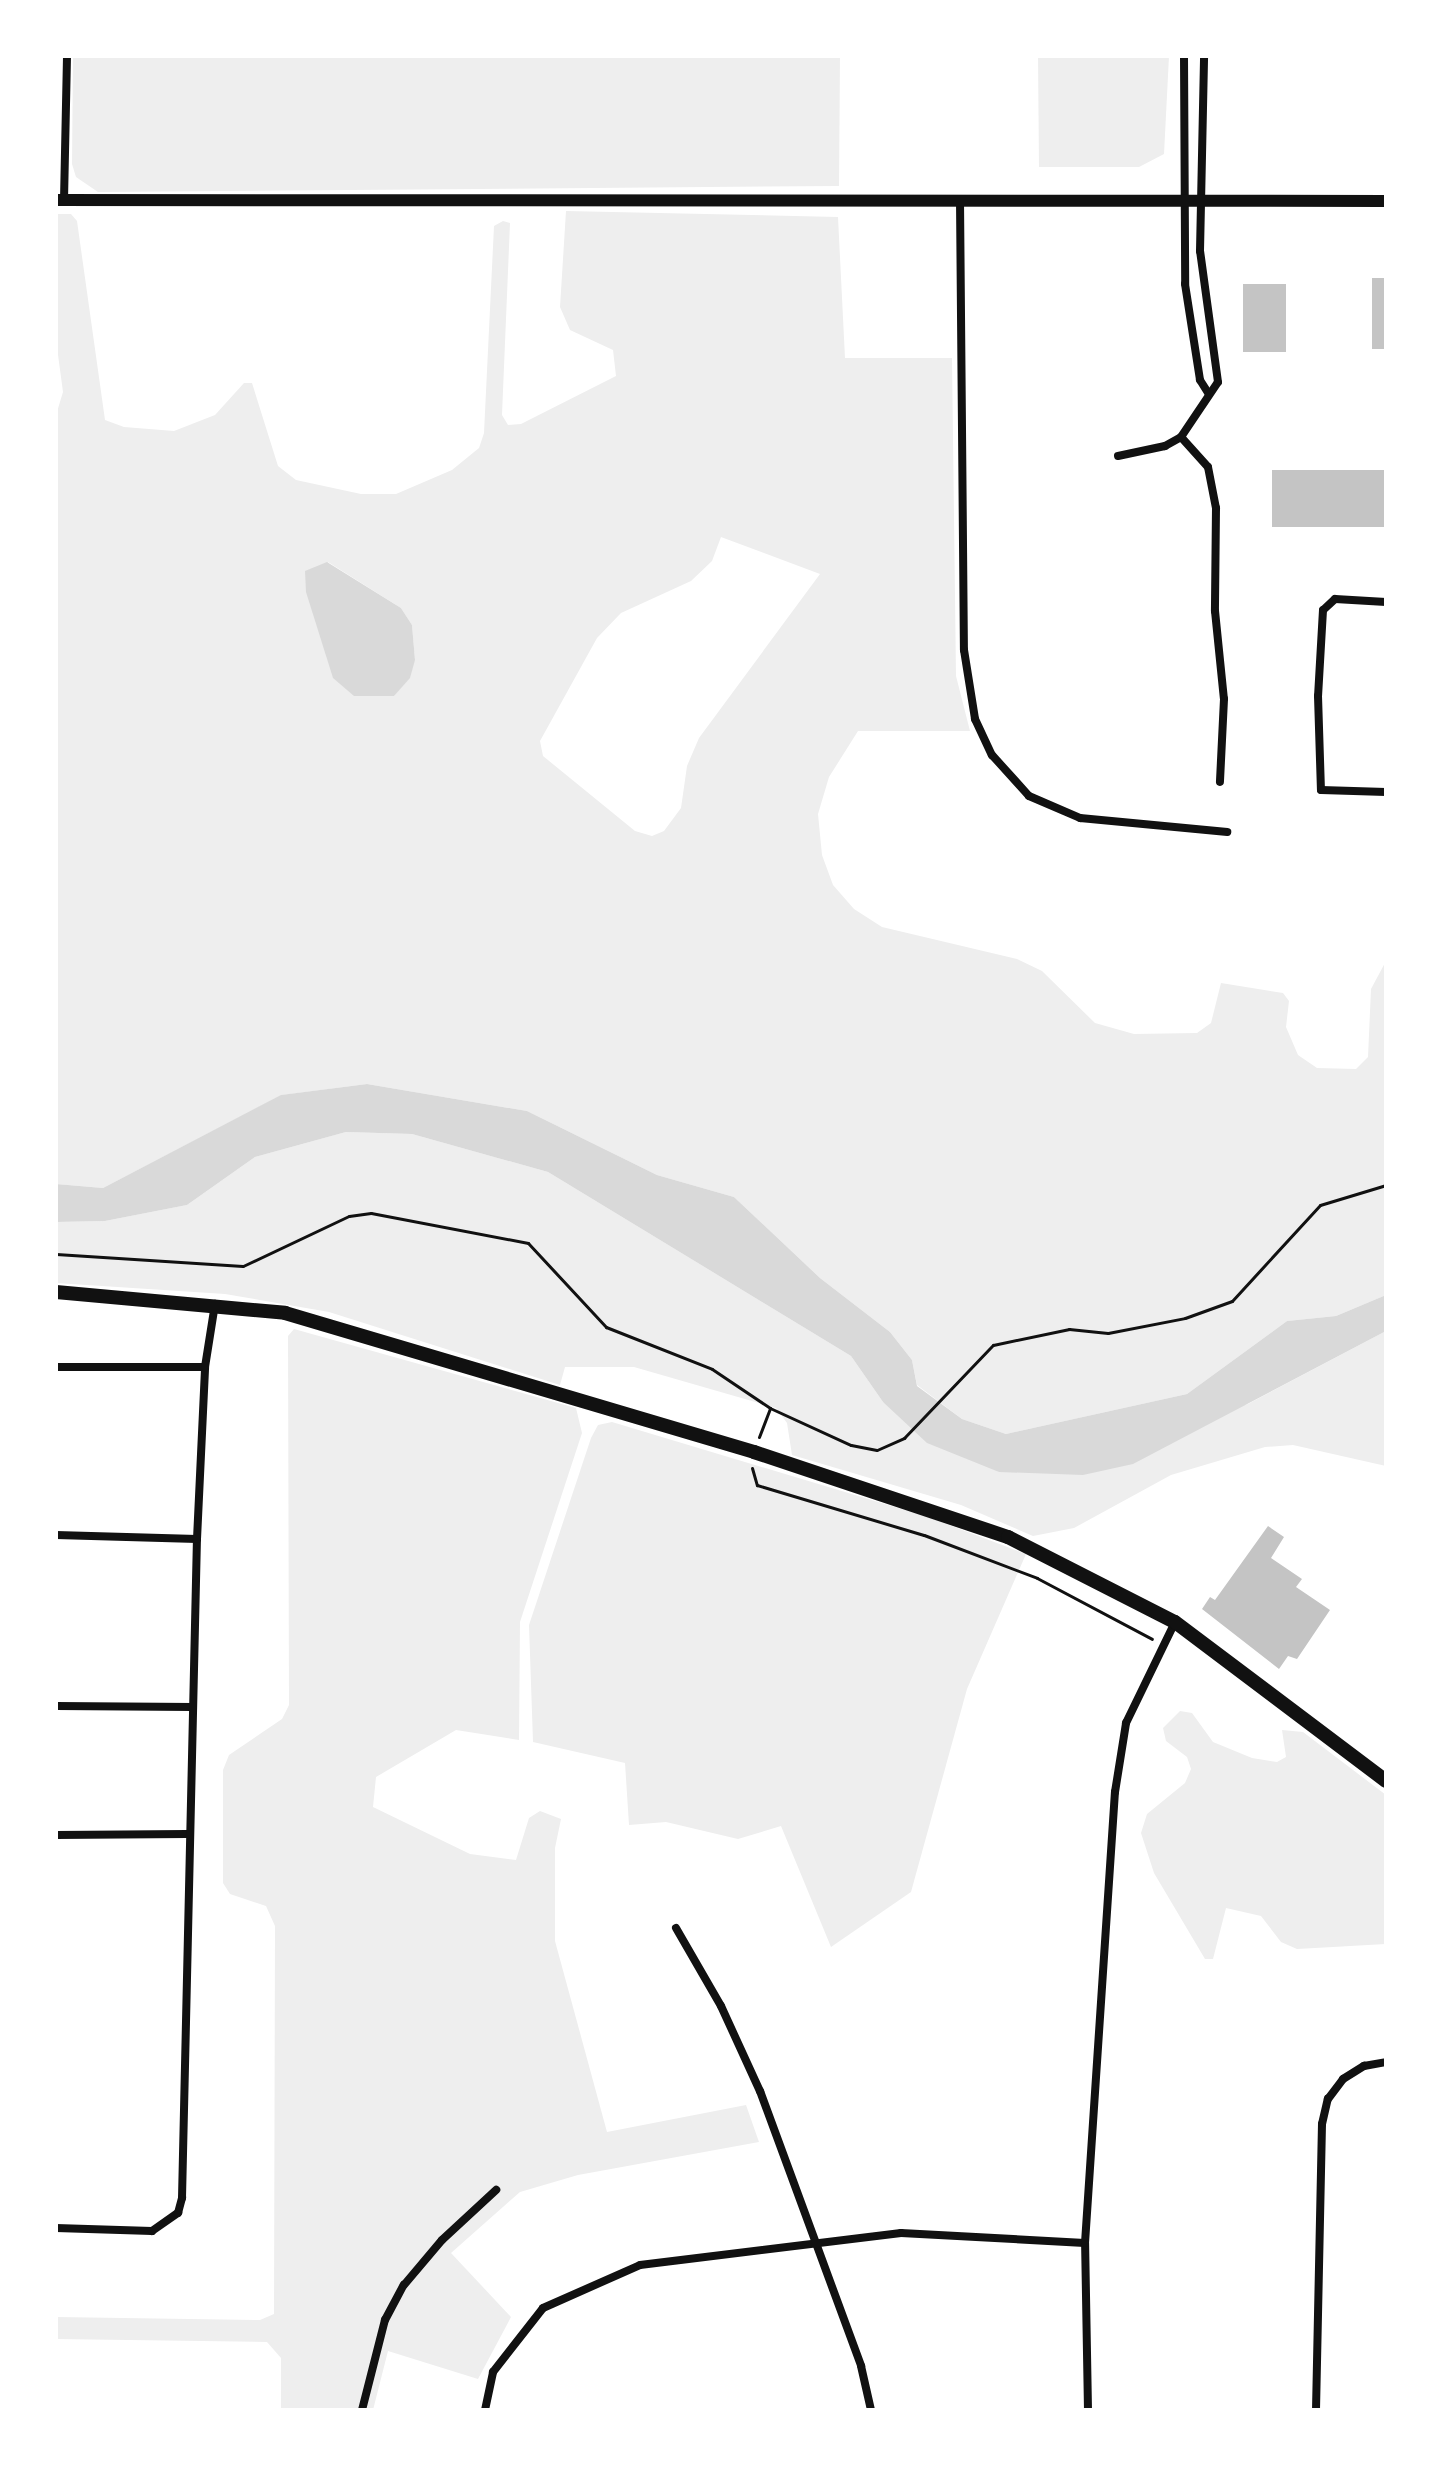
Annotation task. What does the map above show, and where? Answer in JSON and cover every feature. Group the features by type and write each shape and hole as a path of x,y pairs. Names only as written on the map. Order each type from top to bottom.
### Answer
{"main road":[{"path":"60,200 1203,198 1386,201"},
{"path":"56,1292 215,1304 285,1313 376,1336 754,1452 1008,1537 1175,1622 1386,1781"}],"street":[{"path":"60,200 67,56"},
{"path":"1184,56 1185,284 1200,380 1208,393"},
{"path":"1118,456 1165,446 1181,437 1196,421 1208,393 1218,382 1200,251 1204,56"},
{"path":"960,200 964,650 975,719 992,755 1029,796 1080,818 1227,832"},
{"path":"1181,437 1208,467 1216,508 1215,611 1224,699 1220,782"},
{"path":"1386,602 1335,599 1323,610 1318,696 1321,790 1386,792"},
{"path":"56,2228 152,2231 167,2225 182,2198 187,1834 197,1539 205,1367 215,1304"},
{"path":"56,1367 205,1367"},
{"path":"56,1535 197,1539"},
{"path":"1088,2410 1085,2243 1115,1792 1126,1723 1175,1622"},
{"path":"56,1706 193,1707"},
{"path":"56,1835 187,1834"},
{"path":"676,1928 721,2006 760,2091 817,2241 871,2410"},
{"path":"1316,2410 1322,2124 1328,2099 1343,2079 1364,2066 1386,2062"},
{"path":"362,2410 385,2320 404,2285 442,2240 496,2190"},
{"path":"485,2410 493,2372 510,2343 543,2308 640,2265 901,2233 1085,2243"}],"path":[{"path":"56,1254 243,1266 349,1216 371,1213 528,1243 606,1327 712,1369 770,1408 851,1445 877,1450 904,1438 948,1387 993,1345 1069,1329 1108,1333 1185,1318 1232,1301 1320,1205 1386,1185"},
{"path":"770,1408 754,1452 752,1477 757,1485 924,1535 1037,1578 1163,1645"}],"shaded area":[{"path":"73,56 840,56 839,186 98,192 76,177 72,164"},
{"path":"1038,56 1169,56 1164,154 1139,167 1039,167"},
{"path":"566,211 838,217 845,358 952,358 956,676 970,731 858,731 829,777 818,814 822,855 833,885 854,909 882,927 1017,959 1042,971 1095,1023 1134,1034 1197,1033 1211,1023 1221,983 1283,993 1289,1001 1286,1027 1298,1055 1317,1068 1356,1069 1368,1057 1371,989 1386,961 1386,1295 1336,1316 1287,1321 1187,1394 1006,1434 962,1419 917,1385 912,1360 890,1332 820,1278 734,1197 657,1175 527,1111 367,1084 282,1095 103,1188 56,1184 56,415 63,392 56,340 56,214 71,214 77,221 105,420 124,427 174,431 215,415 244,383 252,383 278,466 296,480 361,494 396,494 452,470 479,448 484,433 494,226 503,221 510,223 502,415 508,425 521,424 616,376 613,350 570,330 560,307","holes":["721,537 820,574 699,738 687,766 681,808 664,831 652,836 635,831 543,756 540,741 597,638 621,613 691,581 712,561","328,562 401,608 412,625 415,660 394,696 354,696"]},
{"path":"327,562 401,608 412,625 415,660 410,678 394,696 354,696 333,678 306,592 305,571"},
{"path":"367,1084 527,1111 657,1175 734,1197 820,1278 890,1332 912,1360 917,1386 962,1419 1006,1434 1187,1394 1287,1321 1336,1316 1386,1295 1386,1331 1133,1464 1083,1475 999,1472 927,1443 883,1402 851,1356 548,1172 412,1134 346,1132 255,1157 187,1205 105,1221 56,1222 56,1184 103,1188 281,1095"},
{"path":"346,1132 412,1134 548,1172 851,1356 883,1402 999,1472 1248,1404 1386,1331 1386,1466 1293,1445 1265,1447 1171,1475 1074,1528 1033,1536 961,1505 792,1455 787,1423 776,1408 634,1367 565,1367 560,1385 329,1312 225,1294 56,1283 56,1222 105,1221 187,1205 255,1157"},
{"path":"294,1329 576,1408 582,1433 520,1622 519,1740 456,1730 376,1777 373,1807 470,1854 516,1860 529,1818 540,1811 561,1819 555,1848 555,1941 607,2132 746,2105 759,2142 578,2175 520,2192 451,2253 511,2317 478,2379 388,2351 373,2410 281,2410 281,2358 267,2342 56,2339 56,2317 260,2320 274,2314 275,1926 266,1906 230,1894 223,1883 223,1770 229,1755 282,1719 289,1705 288,1336"},
{"path":"612,1422 928,1517 1026,1554 967,1689 911,1892 831,1947 781,1826 738,1839 666,1822 629,1825 625,1763 533,1742 529,1625 591,1438 598,1425"},
{"path":"1180,1711 1192,1713 1213,1742 1252,1758 1277,1762 1286,1757 1282,1730 1303,1732 1386,1795 1386,1944 1297,1949 1281,1942 1261,1916 1226,1908 1213,1959 1205,1959 1154,1873 1141,1833 1147,1814 1185,1783 1191,1769 1187,1757 1166,1741 1163,1728"}],"building":[{"path":"1372,278 1386,278 1386,349 1372,349"},
{"path":"1243,284 1286,284 1286,352 1243,352"},
{"path":"1272,470 1386,470 1386,527 1272,527"},
{"path":"1268,1526 1284,1537 1271,1558 1302,1579 1296,1587 1330,1610 1297,1659 1288,1656 1279,1669 1202,1609 1210,1597 1215,1600"}]}
